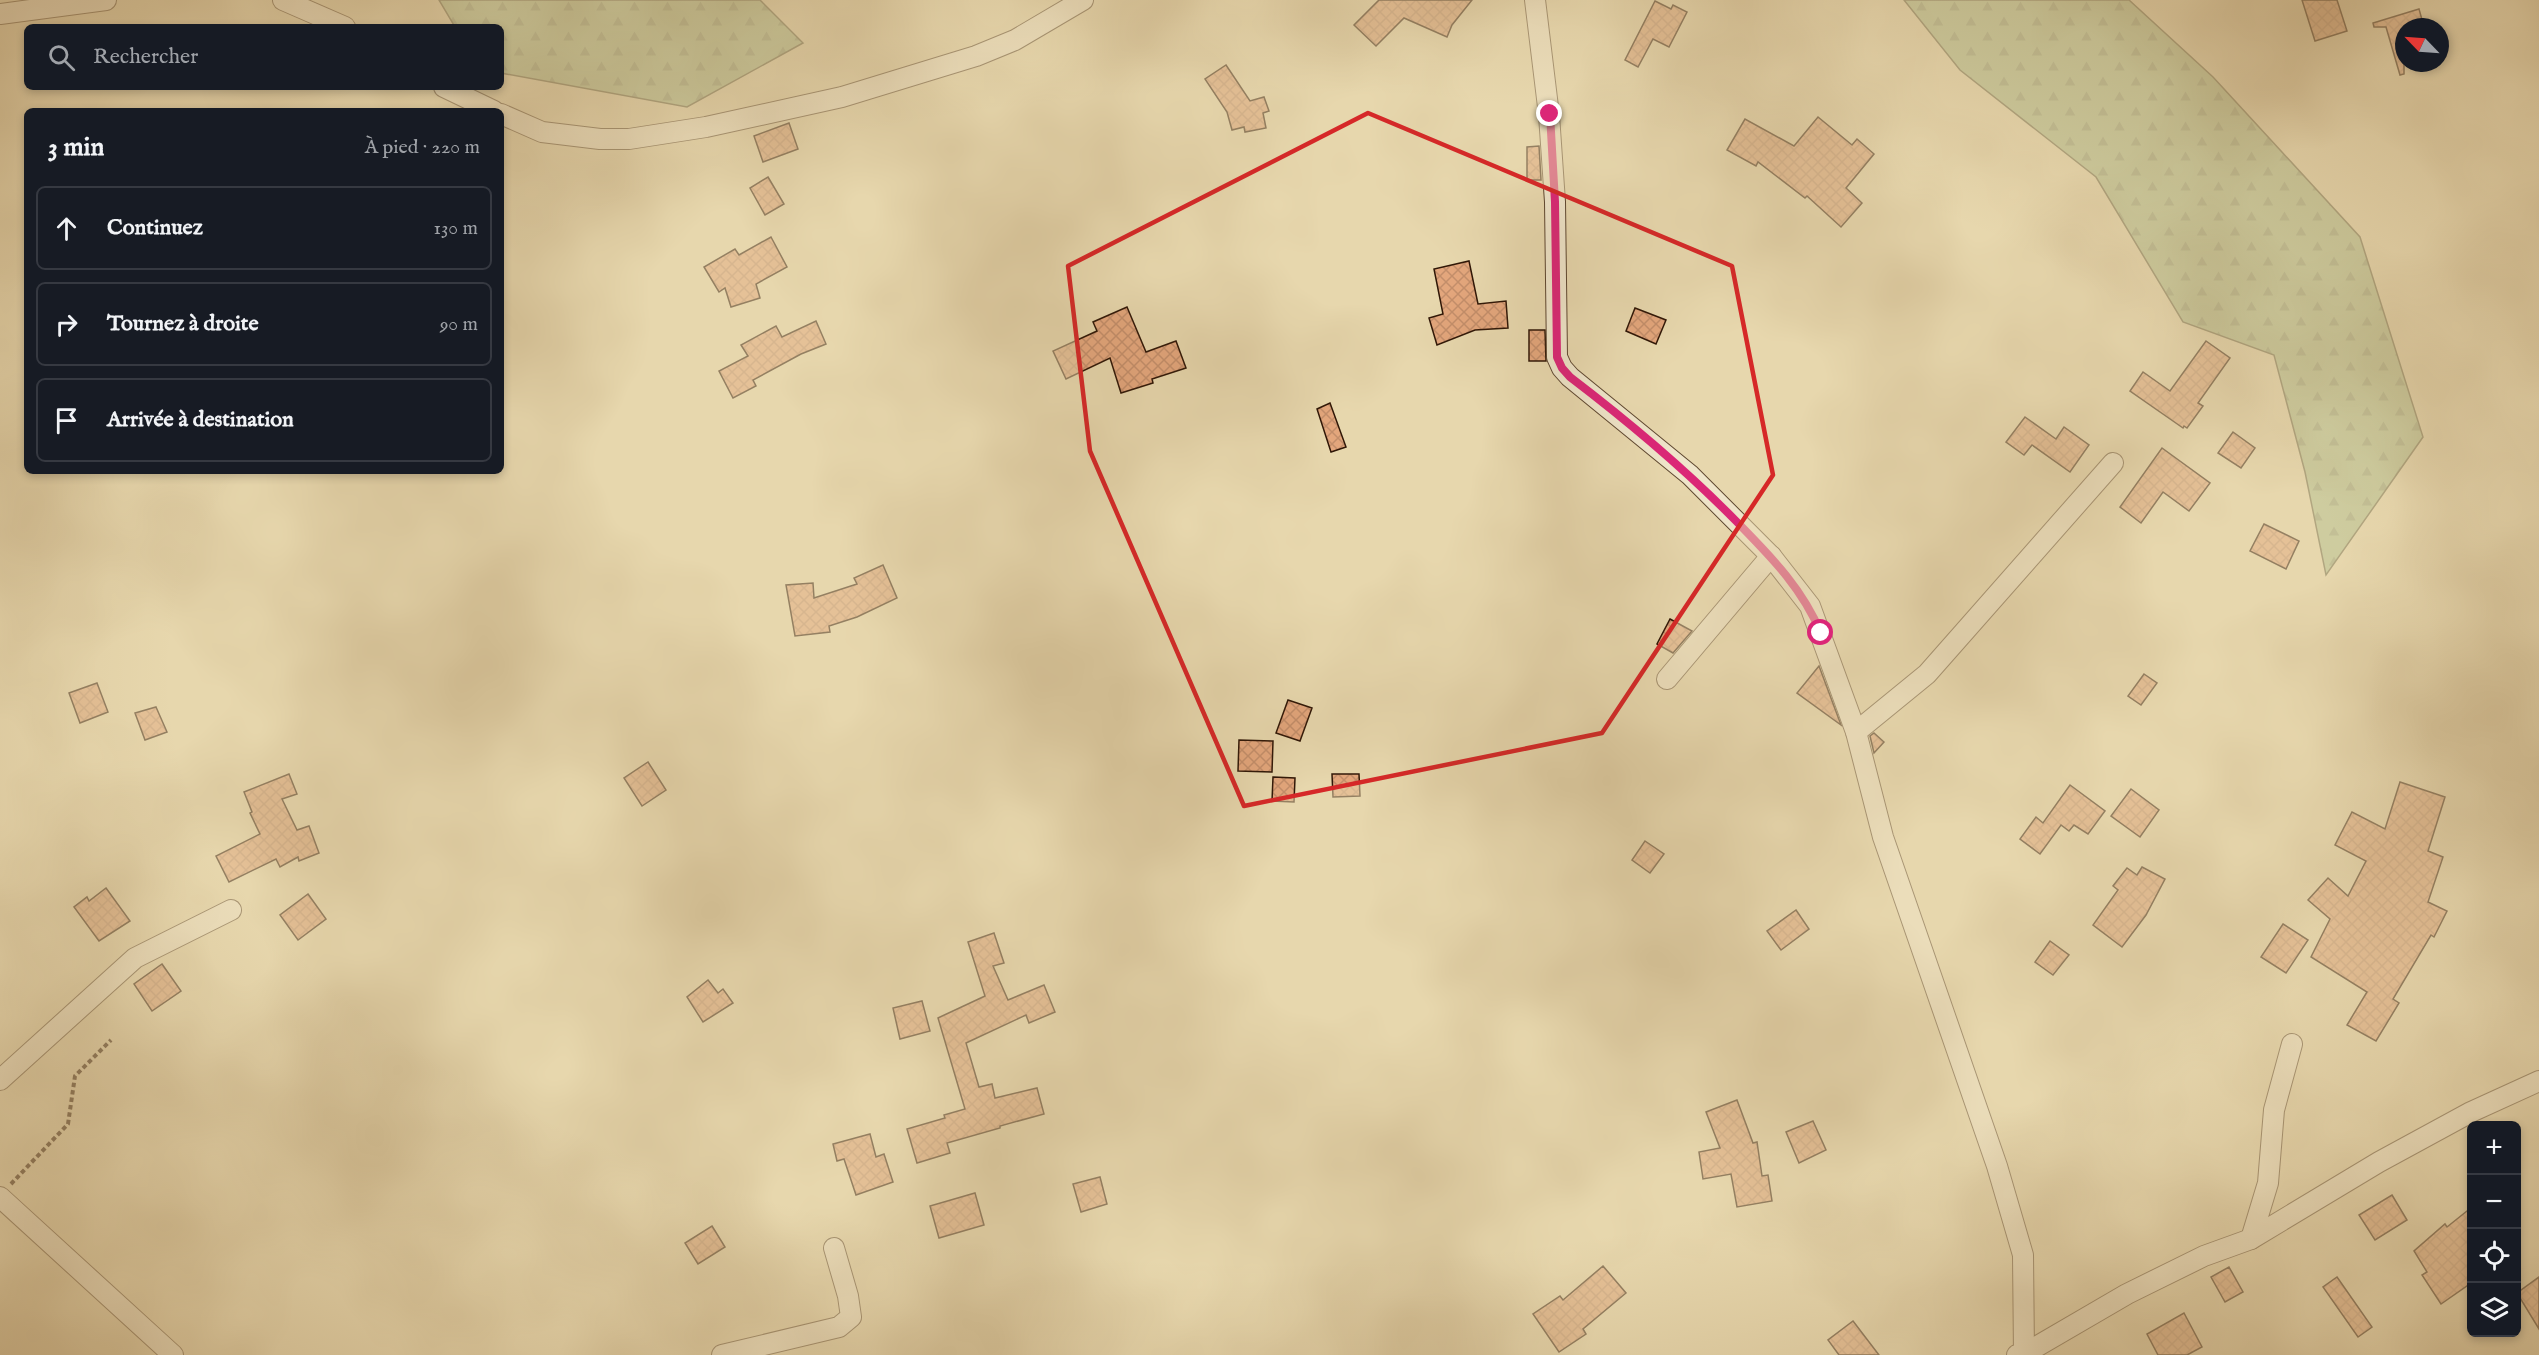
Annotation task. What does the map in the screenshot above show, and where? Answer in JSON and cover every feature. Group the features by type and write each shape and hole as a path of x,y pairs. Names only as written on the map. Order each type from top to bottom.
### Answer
{"street":[{"path":"0,14 37,5 106,0"},
{"path":"283,0 338,24"},
{"path":"504,115 542,132 600,139 629,139 706,126 842,97 976,56 1015,40 1083,0"},
{"path":"1535,0 1550,114 1555,202 1557,357 1562,368 1570,377 1690,475 1771,556 1810,606 1856,732 1883,837 1997,1166 2023,1255 2021,1354"},
{"path":"450,90 488,108"},
{"path":"1856,732 1927,674 2113,463"},
{"path":"1667,679 1771,556"},
{"path":"0,1080 135,958 231,910"},
{"path":"2251,1239 2268,1183 2274,1110 2292,1044"},
{"path":"2021,1354 2127,1294 2204,1256 2251,1239 2379,1162 2472,1112 2539,1081"},
{"path":"4,1192 173,1355"},
{"path":"722,1355 839,1328 851,1317 848,1296 834,1248"}],"path":[{"path":"4,1192 68,1124 75,1076 111,1040"}],"highlighted area":[{"path":"1368,113 1732,266 1773,475 1602,733 1244,806 1090,451 1068,266"}],"green space":[{"path":"439,0 760,0 803,43 687,107 504,74 504,24 453,24"},
{"path":"1904,0 2129,0 2213,77 2360,237 2423,437 2326,575 2305,472 2274,355 2183,322 2096,177 1960,70"}],"building":[{"path":"1379,0 1472,0 1452,25 1447,37 1404,18 1376,46 1354,25"},
{"path":"2302,0 2337,0 2347,31 2315,41"},
{"path":"1655,1 1671,9 1673,5 1687,12 1669,47 1653,39 1638,67 1625,60"},
{"path":"2419,9 2422,18 2395,18 2395,58 2386,27 2374,27 2373,23"},
{"path":"1226,65 1250,101 1264,97 1269,111 1263,113 1266,128 1245,132 1244,127 1232,130 1227,112 1205,79"},
{"path":"1818,117 1852,145 1857,139 1874,154 1846,188 1862,203 1841,227 1807,196 1805,198 1758,162 1756,166 1727,150 1745,119 1794,146"},
{"path":"789,123 798,149 763,162 754,136"},
{"path":"1539,146 1541,180 1527,180 1527,147"},
{"path":"768,177 784,204 765,215 750,188"},
{"path":"771,237 787,267 756,284 760,298 731,307 725,288 719,292 704,267 735,249 739,255"},
{"path":"1469,261 1478,304 1506,301 1508,328 1475,330 1437,345 1429,318 1443,314 1434,269"},
{"path":"1127,307 1146,352 1176,341 1186,368 1152,379 1153,383 1121,393 1110,358 1066,379 1053,351 1097,331 1093,322"},
{"path":"1635,308 1666,320 1656,344 1626,331"},
{"path":"816,321 826,344 801,354 753,380 756,386 733,398 719,371 748,356 741,345 776,326 782,337"},
{"path":"1529,330 1545,330 1546,361 1529,361"},
{"path":"2206,341 2230,358 2198,403 2203,406 2187,428 2184,426 2183,428 2130,391 2143,372 2170,391"},
{"path":"1330,403 1346,447 1331,452 1317,409"},
{"path":"2025,417 2056,439 2064,427 2089,445 2070,472 2032,445 2024,455 2006,442"},
{"path":"2233,432 2255,448 2241,468 2218,453"},
{"path":"2162,448 2210,483 2189,511 2163,492 2141,523 2120,507"},
{"path":"2264,524 2299,541 2286,569 2250,551"},
{"path":"883,565 897,598 857,617 829,626 830,632 795,636 786,585 813,583 814,598 857,584 854,578"},
{"path":"1670,619 1692,631 1673,653 1657,644"},
{"path":"1819,666 1841,725 1797,693"},
{"path":"2144,674 2157,683 2141,705 2128,696"},
{"path":"97,683 108,712 80,723 69,693"},
{"path":"1288,700 1312,708 1300,741 1276,733"},
{"path":"156,707 167,732 145,740 135,713"},
{"path":"1874,733 1884,742 1874,753 1870,736"},
{"path":"1239,740 1273,741 1272,772 1238,771"},
{"path":"648,762 666,790 642,806 624,778"},
{"path":"289,774 297,794 282,799 297,830 309,826 319,853 299,861 298,857 280,867 276,859 229,882 216,856 260,834 250,813 252,812 244,792"},
{"path":"1332,774 1359,774 1360,796 1333,797"},
{"path":"1273,777 1295,778 1294,802 1272,801"},
{"path":"2400,782 2445,797 2428,851 2443,857 2428,902 2447,911 2434,937 2431,935 2393,999 2399,1003 2376,1041 2347,1025 2367,992 2311,957 2330,919 2308,900 2328,878 2348,896 2366,861 2335,845 2352,812 2385,829"},
{"path":"2070,785 2105,811 2088,834 2074,825 2069,831 2061,825 2040,854 2020,839 2036,817 2043,823"},
{"path":"2131,789 2159,810 2140,837 2111,816"},
{"path":"1645,841 1664,854 1650,873 1632,860"},
{"path":"2142,867 2165,879 2146,915 2122,947 2093,925 2118,890 2113,886 2127,868 2137,875"},
{"path":"106,888 130,921 99,941 74,907 87,897 89,901"},
{"path":"308,894 326,919 298,940 280,915"},
{"path":"1796,910 1809,929 1781,950 1767,931"},
{"path":"2283,924 2308,940 2286,973 2261,957"},
{"path":"994,933 1004,963 993,966 1008,1000 1044,985 1055,1012 1029,1023 1026,1015 966,1043 979,1087 992,1084 995,1098 1037,1088 1044,1114 947,1143 950,1153 917,1163 907,1129 945,1118 944,1115 965,1109 938,1018 985,996 968,942"},
{"path":"2050,941 2069,955 2053,975 2035,962"},
{"path":"162,964 181,991 152,1011 134,984"},
{"path":"708,980 718,993 723,989 733,1003 703,1022 687,997"},
{"path":"922,1001 930,1031 900,1039 893,1008"},
{"path":"1737,1100 1753,1143 1757,1142 1762,1176 1768,1175 1772,1201 1737,1207 1731,1174 1703,1179 1699,1152 1720,1148 1706,1112"},
{"path":"1813,1121 1826,1150 1799,1163 1786,1132"},
{"path":"870,1134 876,1157 884,1154 893,1182 856,1195 844,1159 837,1161 833,1144"},
{"path":"1100,1177 1107,1204 1081,1212 1073,1184"},
{"path":"975,1193 984,1225 939,1238 930,1206"},
{"path":"2392,1195 2407,1220 2375,1240 2359,1215"},
{"path":"2467,1211 2467,1286 2441,1304 2422,1275 2427,1272 2414,1251 2445,1224 2447,1227"},
{"path":"712,1226 725,1247 698,1264 685,1243"},
{"path":"1603,1266 1626,1293 1583,1329 1586,1334 1559,1352 1533,1314 1560,1296 1563,1300"},
{"path":"2229,1267 2243,1292 2225,1302 2211,1277"},
{"path":"2337,1277 2372,1327 2358,1337 2323,1287"},
{"path":"2539,1277 2539,1329 2521,1300 2521,1290"},
{"path":"2184,1313 2202,1347 2187,1355 2158,1355 2147,1334"},
{"path":"1853,1321 1879,1355 1839,1355 1828,1340"}],"route":[{"path":"1550,114 1555,202 1557,357 1562,368 1570,377 1669,456 1771,556 1810,606 1821,633"}]}
